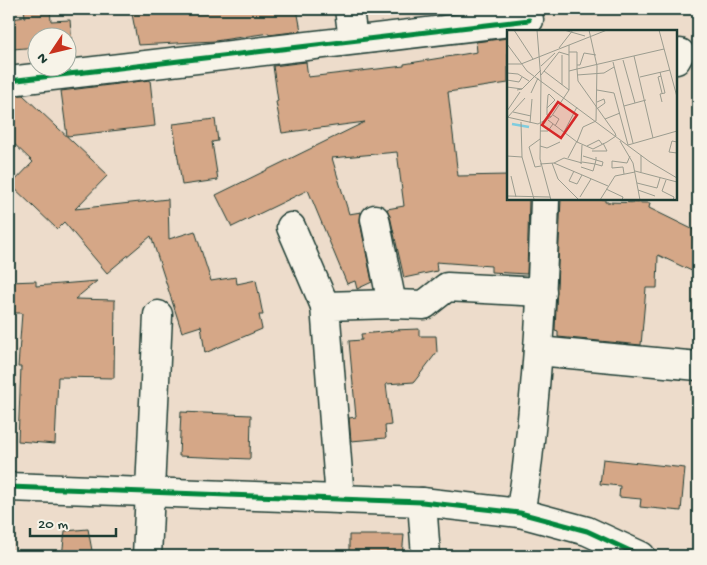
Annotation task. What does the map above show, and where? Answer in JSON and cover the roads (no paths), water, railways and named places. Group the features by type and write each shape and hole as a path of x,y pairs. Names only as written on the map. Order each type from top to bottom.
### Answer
{"street":[{"path":"349,9 354,40"},
{"path":"9,80 529,20"},
{"path":"520,513 525,486 538,351 545,200"},
{"path":"375,219 392,304"},
{"path":"291,227 325,306 340,499"},
{"path":"325,306 424,304 447,287 542,292"},
{"path":"147,556 158,316"},
{"path":"538,351 698,366"},
{"path":"9,487 422,502 520,513 587,531 641,556"},
{"path":"422,502 426,556"}]}
